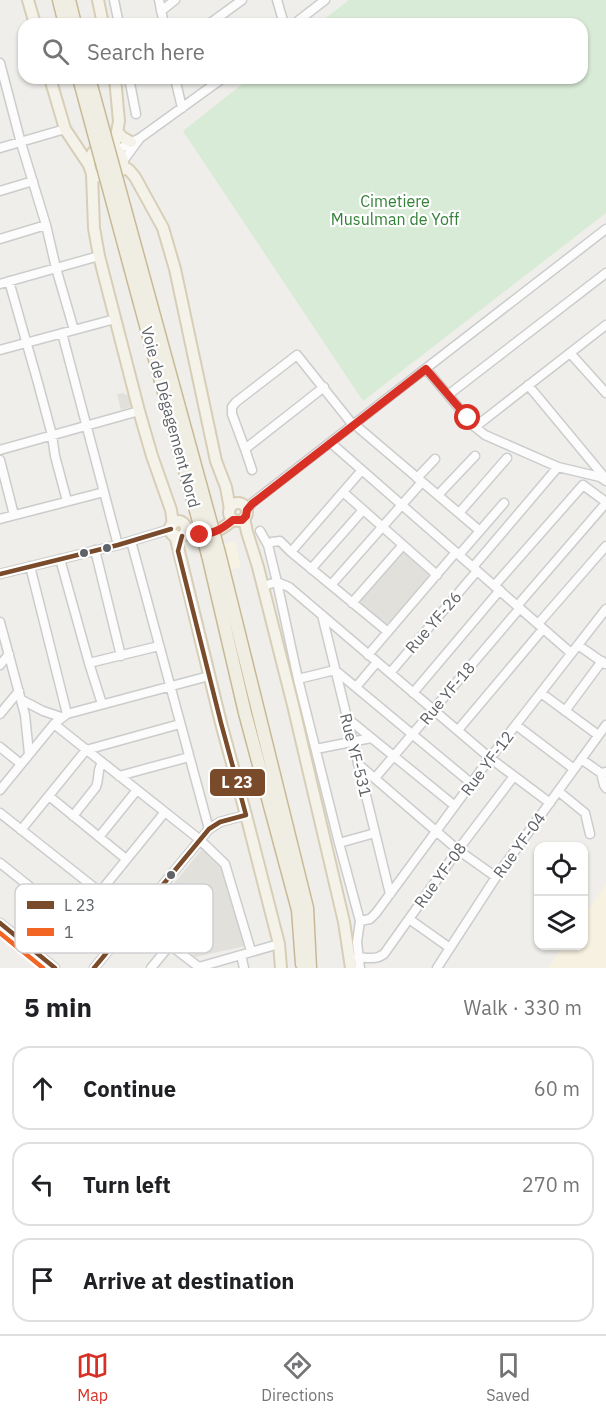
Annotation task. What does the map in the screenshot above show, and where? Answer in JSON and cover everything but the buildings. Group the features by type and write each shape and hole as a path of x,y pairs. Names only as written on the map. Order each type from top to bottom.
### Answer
{"highway":[{"path":"59,0 64,18"},
{"path":"69,0 74,18"},
{"name":"Voie de Dégagement Nord","path":"81,84 214,554 245,713 298,910 302,968"},
{"name":"Voie de Dégagement Nord","path":"92,84 307,908 310,968"}],"main road":[{"path":"28,0 33,18"},
{"path":"98,0 102,18"},
{"path":"53,84 67,132 95,177 103,180 112,179 122,167 122,157 107,148 67,132"},
{"path":"116,84 118,132 107,148 90,156 93,228 139,411 152,456 179,530 178,551 279,944 281,968"},
{"path":"107,148 119,121"},
{"path":"118,132 122,137 136,140"},
{"path":"122,167 129,170 135,177 163,228 175,269 216,461 250,538 293,705 344,922 351,968"},
{"path":"92,205 103,180"},
{"path":"179,530 210,529 239,511"}],"street":[{"path":"114,0 117,18"},
{"path":"159,0 163,18"},
{"path":"161,11 175,0"},
{"path":"217,18 242,0"},
{"path":"277,0 282,18"},
{"path":"302,18 325,0"},
{"path":"0,63 74,330"},
{"path":"130,84 136,114"},
{"path":"177,84 182,108"},
{"path":"107,148 136,140 215,84"},
{"path":"0,148 67,132"},
{"path":"122,167 136,140"},
{"path":"0,190 33,181"},
{"path":"0,238 46,225"},
{"path":"239,511 354,425 606,229"},
{"path":"67,501 27,343 4,282 99,256"},
{"path":"448,395 606,273"},
{"path":"0,350 116,319"},
{"path":"475,427 606,325"},
{"path":"62,333 118,545"},
{"path":"570,353 606,393"},
{"path":"252,470 232,414 232,407 297,355 354,425 480,531"},
{"path":"426,369 475,427 485,435 558,467 606,480"},
{"path":"528,385 606,480"},
{"path":"245,449 324,387"},
{"path":"0,450 139,411"},
{"path":"331,442 571,653"},
{"path":"438,495 474,456"},
{"path":"459,513 507,458"},
{"path":"331,585 402,505 435,459"},
{"path":"0,460 14,515"},
{"name":"Rue YF-26","path":"390,673 558,467"},
{"path":"291,552 362,470"},
{"path":"413,693 583,485 606,503"},
{"path":"0,519 104,492"},
{"path":"343,492 437,574"},
{"path":"368,655 437,574 504,503"},
{"name":"Rue YF-18","path":"375,778 606,503"},
{"path":"311,569 363,510"},
{"path":"0,574 179,530"},
{"path":"260,531 268,545 278,582 298,679 360,921 357,942 360,968"},
{"path":"131,541 209,829"},
{"path":"268,545 280,541 387,632"},
{"path":"352,603 404,545"},
{"path":"458,730 606,546"},
{"path":"95,550 121,656"},
{"path":"60,559 102,704"},
{"path":"30,566 64,715"},
{"path":"263,586 278,582 289,588 490,758 550,803"},
{"name":"Rue YF-12","path":"360,921 370,919 390,894 490,758 605,612"},
{"name":"Rue YF-531","path":"322,615 390,894"},
{"path":"0,622 22,700 29,754"},
{"path":"565,711 604,663 578,645"},
{"path":"89,663 159,646"},
{"path":"0,665 9,654"},
{"path":"356,687 377,662"},
{"path":"298,679 335,670 471,783"},
{"path":"0,790 64,715 209,676"},
{"path":"0,714 19,691"},
{"path":"541,693 598,735"},
{"path":"22,700 43,711 64,715"},
{"path":"347,718 455,806"},
{"path":"54,724 199,839 225,864 251,951"},
{"path":"21,830 86,750 180,724"},
{"path":"516,725 574,769"},
{"name":"Rue YF-04","path":"437,968 496,877 606,725"},
{"path":"316,749 371,738"},
{"path":"0,747 21,764"},
{"path":"119,776 189,757"},
{"path":"581,759 604,772 606,788"},
{"path":"73,816 98,784 98,773 102,762"},
{"path":"358,763 458,850 496,877"},
{"name":"Rue YF-08","path":"358,957 371,959 384,954 514,776"},
{"path":"99,837 137,790"},
{"path":"558,791 585,813 590,834"},
{"path":"48,796 126,859"},
{"path":"106,884 165,812"},
{"path":"0,813 90,884"},
{"path":"162,884 209,829 220,822 246,815"},
{"path":"339,843 375,833"},
{"path":"0,863 26,884"},
{"path":"410,919 450,948"},
{"path":"2,928 15,938"},
{"path":"180,953 199,968 279,944"},
{"path":"35,953 55,968"},
{"path":"94,968 107,953"},
{"path":"151,968 163,953"},
{"path":"241,955 244,968"}],"shaded area":[{"path":"124,393 131,396 134,406 121,410 117,394"},
{"path":"235,541 241,567 231,569 224,544"},
{"path":"404,548 432,574 386,625 357,600"},
{"path":"205,845 229,866 250,945 195,957 190,953 213,953 213,884 173,884"}],"green space":[{"name":"Cimetiere Musulman de Yoff","path":"349,0 606,0 606,213 363,401 183,131 242,84 588,84 588,18 326,18"}],"sand":[{"path":"606,883 606,968 548,968 560,950 588,950 588,910"}],"transit line":[{"path":"0,574 118,545 171,529"},
{"path":"163,884 209,829 220,822 246,815 178,551 182,536"},
{"path":"0,923 15,935"},
{"name":"1","path":"0,933 15,945"},
{"name":"1","path":"25,953 43,968"},
{"path":"37,953 55,968"},
{"path":"94,968 106,953"}],"route":[{"path":"200,535 212,534 233,520 242,520 252,504 426,369 468,418"}]}
